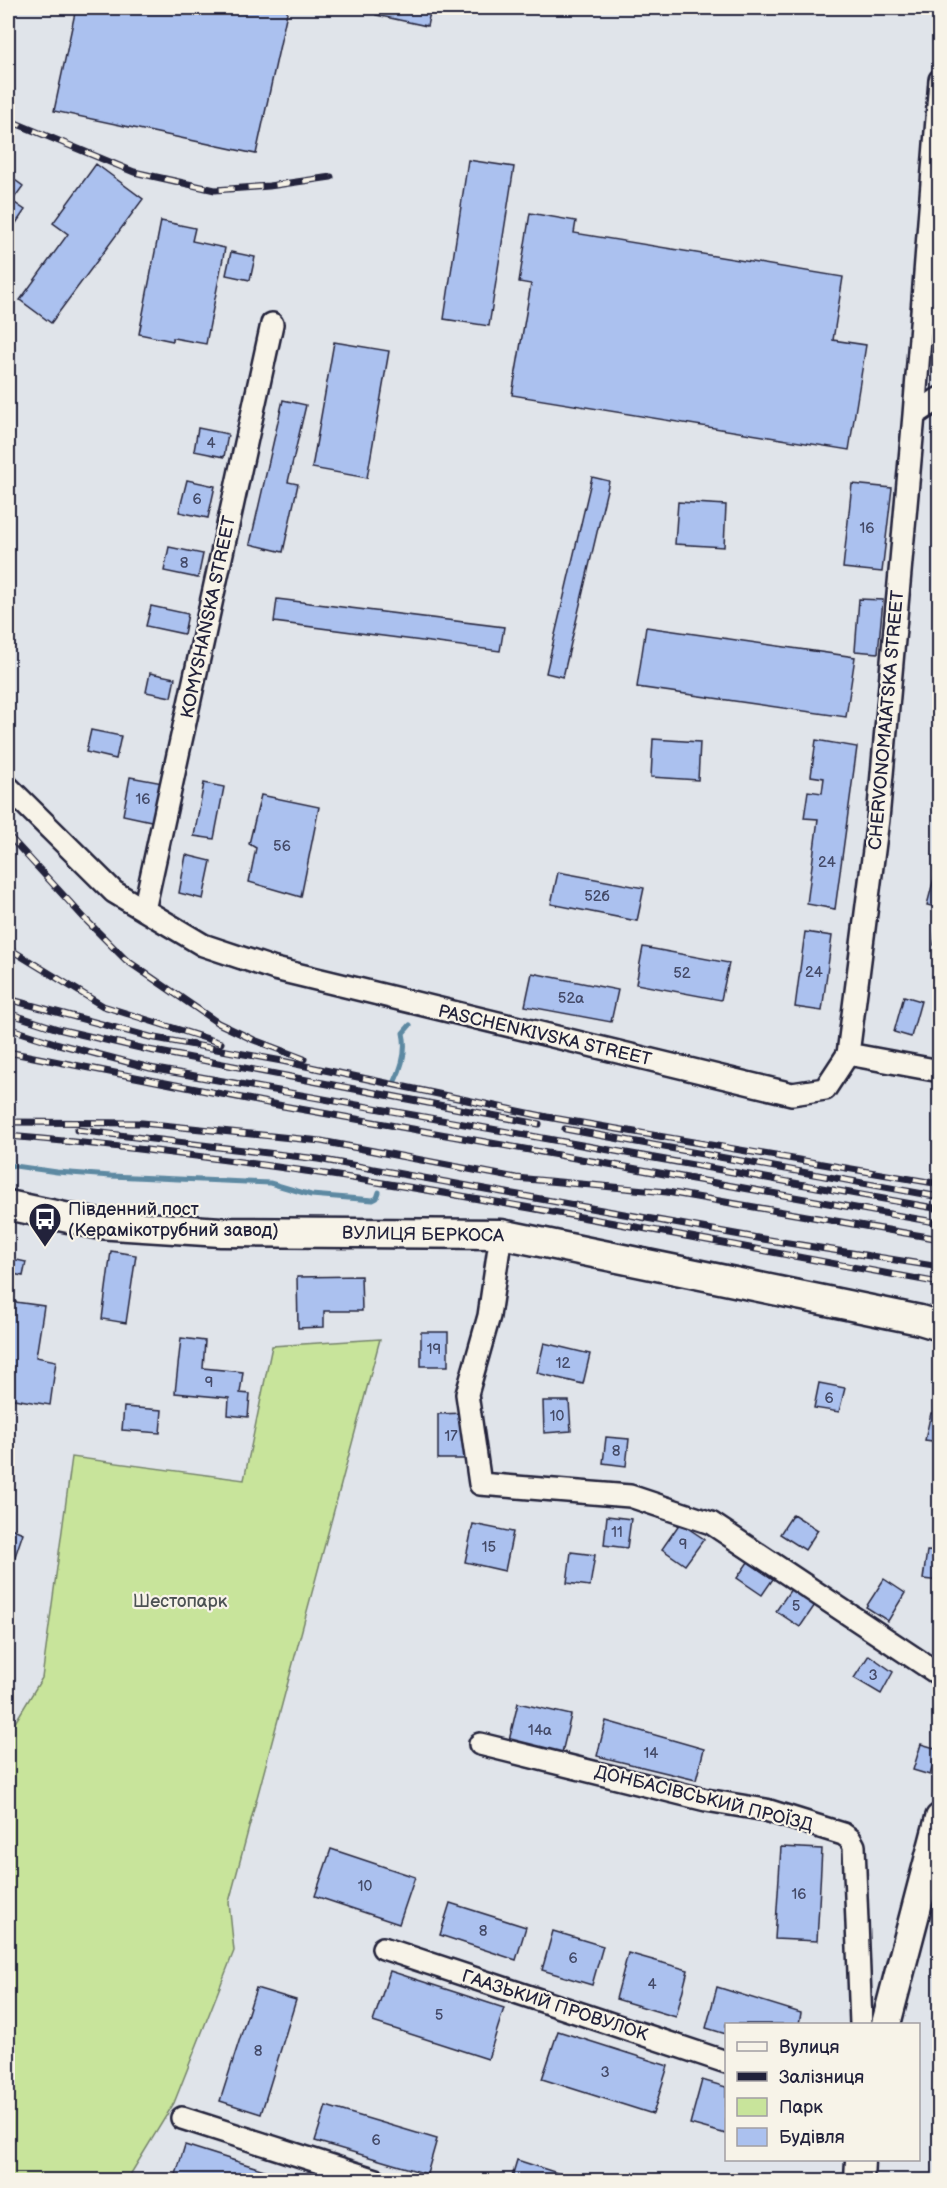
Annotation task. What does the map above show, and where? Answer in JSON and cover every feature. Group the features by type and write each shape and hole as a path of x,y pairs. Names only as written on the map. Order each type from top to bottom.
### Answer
{"street":[{"name":"CHERVONOMAIATSKA STREET","path":"848,1054 878,819 914,415 939,80"},
{"name":"KOMYSHANSKA STREET","path":"144,910 272,324"},
{"path":"914,415 939,398"},
{"name":"PASCHENKIVSKA STREET","path":"8,787 114,892 202,945 275,969 792,1094 825,1089 848,1054"},
{"path":"848,1054 939,1071"},
{"name":"ВУЛИЦЯ БЕРКОСА","path":"8,1205 97,1224 210,1231 501,1234 920,1320 939,1326"},
{"path":"501,1234 489,1316 467,1394 480,1484 630,1496 711,1523 939,1675"},
{"name":"ДОНБАСІВСЬКИЙ ПРОЇЗД","path":"480,1743 706,1800 766,1810 843,1834 850,1839 854,1846 861,2023"},
{"path":"887,2023 939,1818"},
{"name":"ГААЗЬКИЙ ПРОВУЛОК","path":"383,1948 725,2062"},
{"path":"182,2118 376,2181"},
{"path":"859,2181 860,2161"}],"green space":[{"name":"Шестопарк","path":"380,1339 229,1902 234,1951 174,2103 127,2180 8,2180 8,1734 42,1678 72,1457 244,1480 272,1346"}],"building":[{"path":"76,8 288,8 256,154 54,111"},
{"path":"377,8 431,8 427,26 376,15"},
{"path":"468,160 514,167 489,326 444,319"},
{"path":"96,164 143,199 51,323 20,300 68,234 53,223"},
{"path":"8,175 23,186 12,201 25,210 8,235"},
{"path":"530,213 576,221 574,233 843,277 833,340 866,345 849,450 512,395 531,284 519,282"},
{"path":"161,221 195,228 192,241 225,248 206,344 173,338 173,341 139,334"},
{"path":"231,252 255,257 250,280 226,275"},
{"path":"334,342 389,351 367,478 312,468"},
{"path":"283,400 306,405 288,482 298,484 283,552 250,544"},
{"path":"198,428 228,434 224,457 194,451"},
{"path":"592,477 609,481 563,677 546,673"},
{"path":"187,480 215,486 208,518 179,512"},
{"path":"852,484 892,488 882,572 843,568"},
{"path":"678,502 726,505 724,547 675,544"},
{"path":"169,547 203,554 198,578 164,571"},
{"path":"277,599 504,627 500,651 274,622"},
{"path":"859,599 883,600 878,653 855,651"},
{"path":"151,606 188,614 184,634 146,626"},
{"path":"646,627 855,657 846,717 637,687"},
{"path":"150,673 175,678 171,697 146,692"},
{"path":"91,730 121,736 116,759 86,752"},
{"path":"653,739 700,742 698,780 651,777"},
{"path":"816,740 857,747 835,909 807,904 818,819 804,818 808,791 822,793 824,778 811,776"},
{"path":"130,777 163,783 156,822 123,815"},
{"path":"204,783 224,787 214,839 194,836"},
{"path":"261,795 319,807 301,897 249,882 256,848 249,844"},
{"path":"186,855 211,861 203,899 179,893"},
{"path":"937,867 940,868 940,908 927,905"},
{"path":"558,872 644,888 637,921 551,904"},
{"path":"937,921 940,921 940,946 934,945"},
{"path":"805,932 832,936 822,1011 795,1007"},
{"path":"643,947 729,963 721,1000 636,984"},
{"path":"532,973 618,990 611,1022 525,1006"},
{"path":"904,996 921,1001 911,1037 894,1032"},
{"path":"111,1251 136,1255 126,1323 102,1319"},
{"path":"8,1258 26,1262 23,1276 8,1273"},
{"path":"361,1276 362,1311 324,1311 324,1327 298,1328 297,1277"},
{"path":"8,1301 44,1306 36,1357 56,1361 50,1405 8,1398"},
{"path":"421,1332 448,1332 448,1366 421,1366"},
{"path":"181,1338 205,1341 203,1368 243,1372 240,1393 250,1394 248,1417 228,1415 229,1398 175,1393"},
{"path":"544,1343 590,1354 583,1384 537,1373"},
{"path":"819,1383 845,1388 839,1412 814,1408"},
{"path":"543,1401 569,1401 571,1431 544,1433"},
{"path":"124,1407 162,1410 160,1433 122,1430"},
{"path":"465,1413 465,1459 438,1459 438,1414"},
{"path":"931,1413 940,1414 940,1442 925,1440"},
{"path":"606,1437 629,1439 626,1466 603,1463"},
{"path":"793,1514 818,1530 805,1550 780,1534"},
{"path":"607,1516 631,1519 627,1548 604,1545"},
{"path":"680,1523 704,1539 685,1565 662,1549"},
{"path":"473,1524 513,1532 505,1571 465,1562"},
{"path":"8,1527 23,1533 8,1577"},
{"path":"927,1551 940,1552 940,1581 923,1579"},
{"path":"571,1552 595,1555 590,1586 567,1583"},
{"path":"748,1562 773,1579 762,1595 737,1578"},
{"path":"884,1579 905,1593 888,1621 866,1607"},
{"path":"793,1586 817,1602 800,1627 776,1611"},
{"path":"869,1655 893,1672 881,1694 854,1678"},
{"path":"518,1703 571,1715 561,1757 508,1745"},
{"path":"606,1721 704,1749 696,1780 597,1756"},
{"path":"921,1744 938,1749 930,1775 913,1770"},
{"path":"781,1847 822,1849 817,1941 775,1939"},
{"path":"331,1849 415,1877 399,1924 315,1896"},
{"path":"450,1903 526,1927 516,1960 440,1935"},
{"path":"553,1931 603,1946 592,1985 542,1970"},
{"path":"628,1953 688,1970 676,2017 616,1999"},
{"path":"390,1971 504,2008 488,2059 373,2022"},
{"path":"717,1987 801,2013 799,2023 725,2023 725,2034 706,2028"},
{"path":"256,1988 296,2000 261,2114 220,2101"},
{"path":"558,2031 668,2066 653,2114 542,2079"},
{"path":"702,2080 725,2087 725,2134 690,2124"},
{"path":"326,2106 437,2139 427,2174 315,2141"},
{"path":"185,2145 296,2180 182,2180 175,2178"},
{"path":"517,2160 579,2180 511,2180"}],"waterway":[{"path":"395,1081 404,1057 403,1033 410,1025"},
{"path":"8,1165 111,1176 270,1183 311,1195 373,1200 377,1198 379,1192"}],"railway":[{"path":"8,120 134,172 215,190 269,186 331,177"},
{"path":"8,835 126,960 218,1023 304,1059"},
{"path":"8,948 103,1006 221,1043"},
{"path":"8,999 150,1037 282,1061 547,1117 940,1184"},
{"path":"8,1013 58,1029 149,1050 539,1124"},
{"path":"8,1028 150,1068 940,1209"},
{"path":"8,1052 283,1106 940,1223"},
{"path":"8,1122 142,1123 321,1141 516,1178 667,1192 940,1239"},
{"path":"565,1129 940,1197"},
{"path":"77,1130 318,1159 763,1239 940,1267"},
{"path":"8,1136 125,1147 359,1179 940,1283"}],"place":[{"name":"Південний пост (Керамікотрубний завод)","path":"45,1248"}]}
